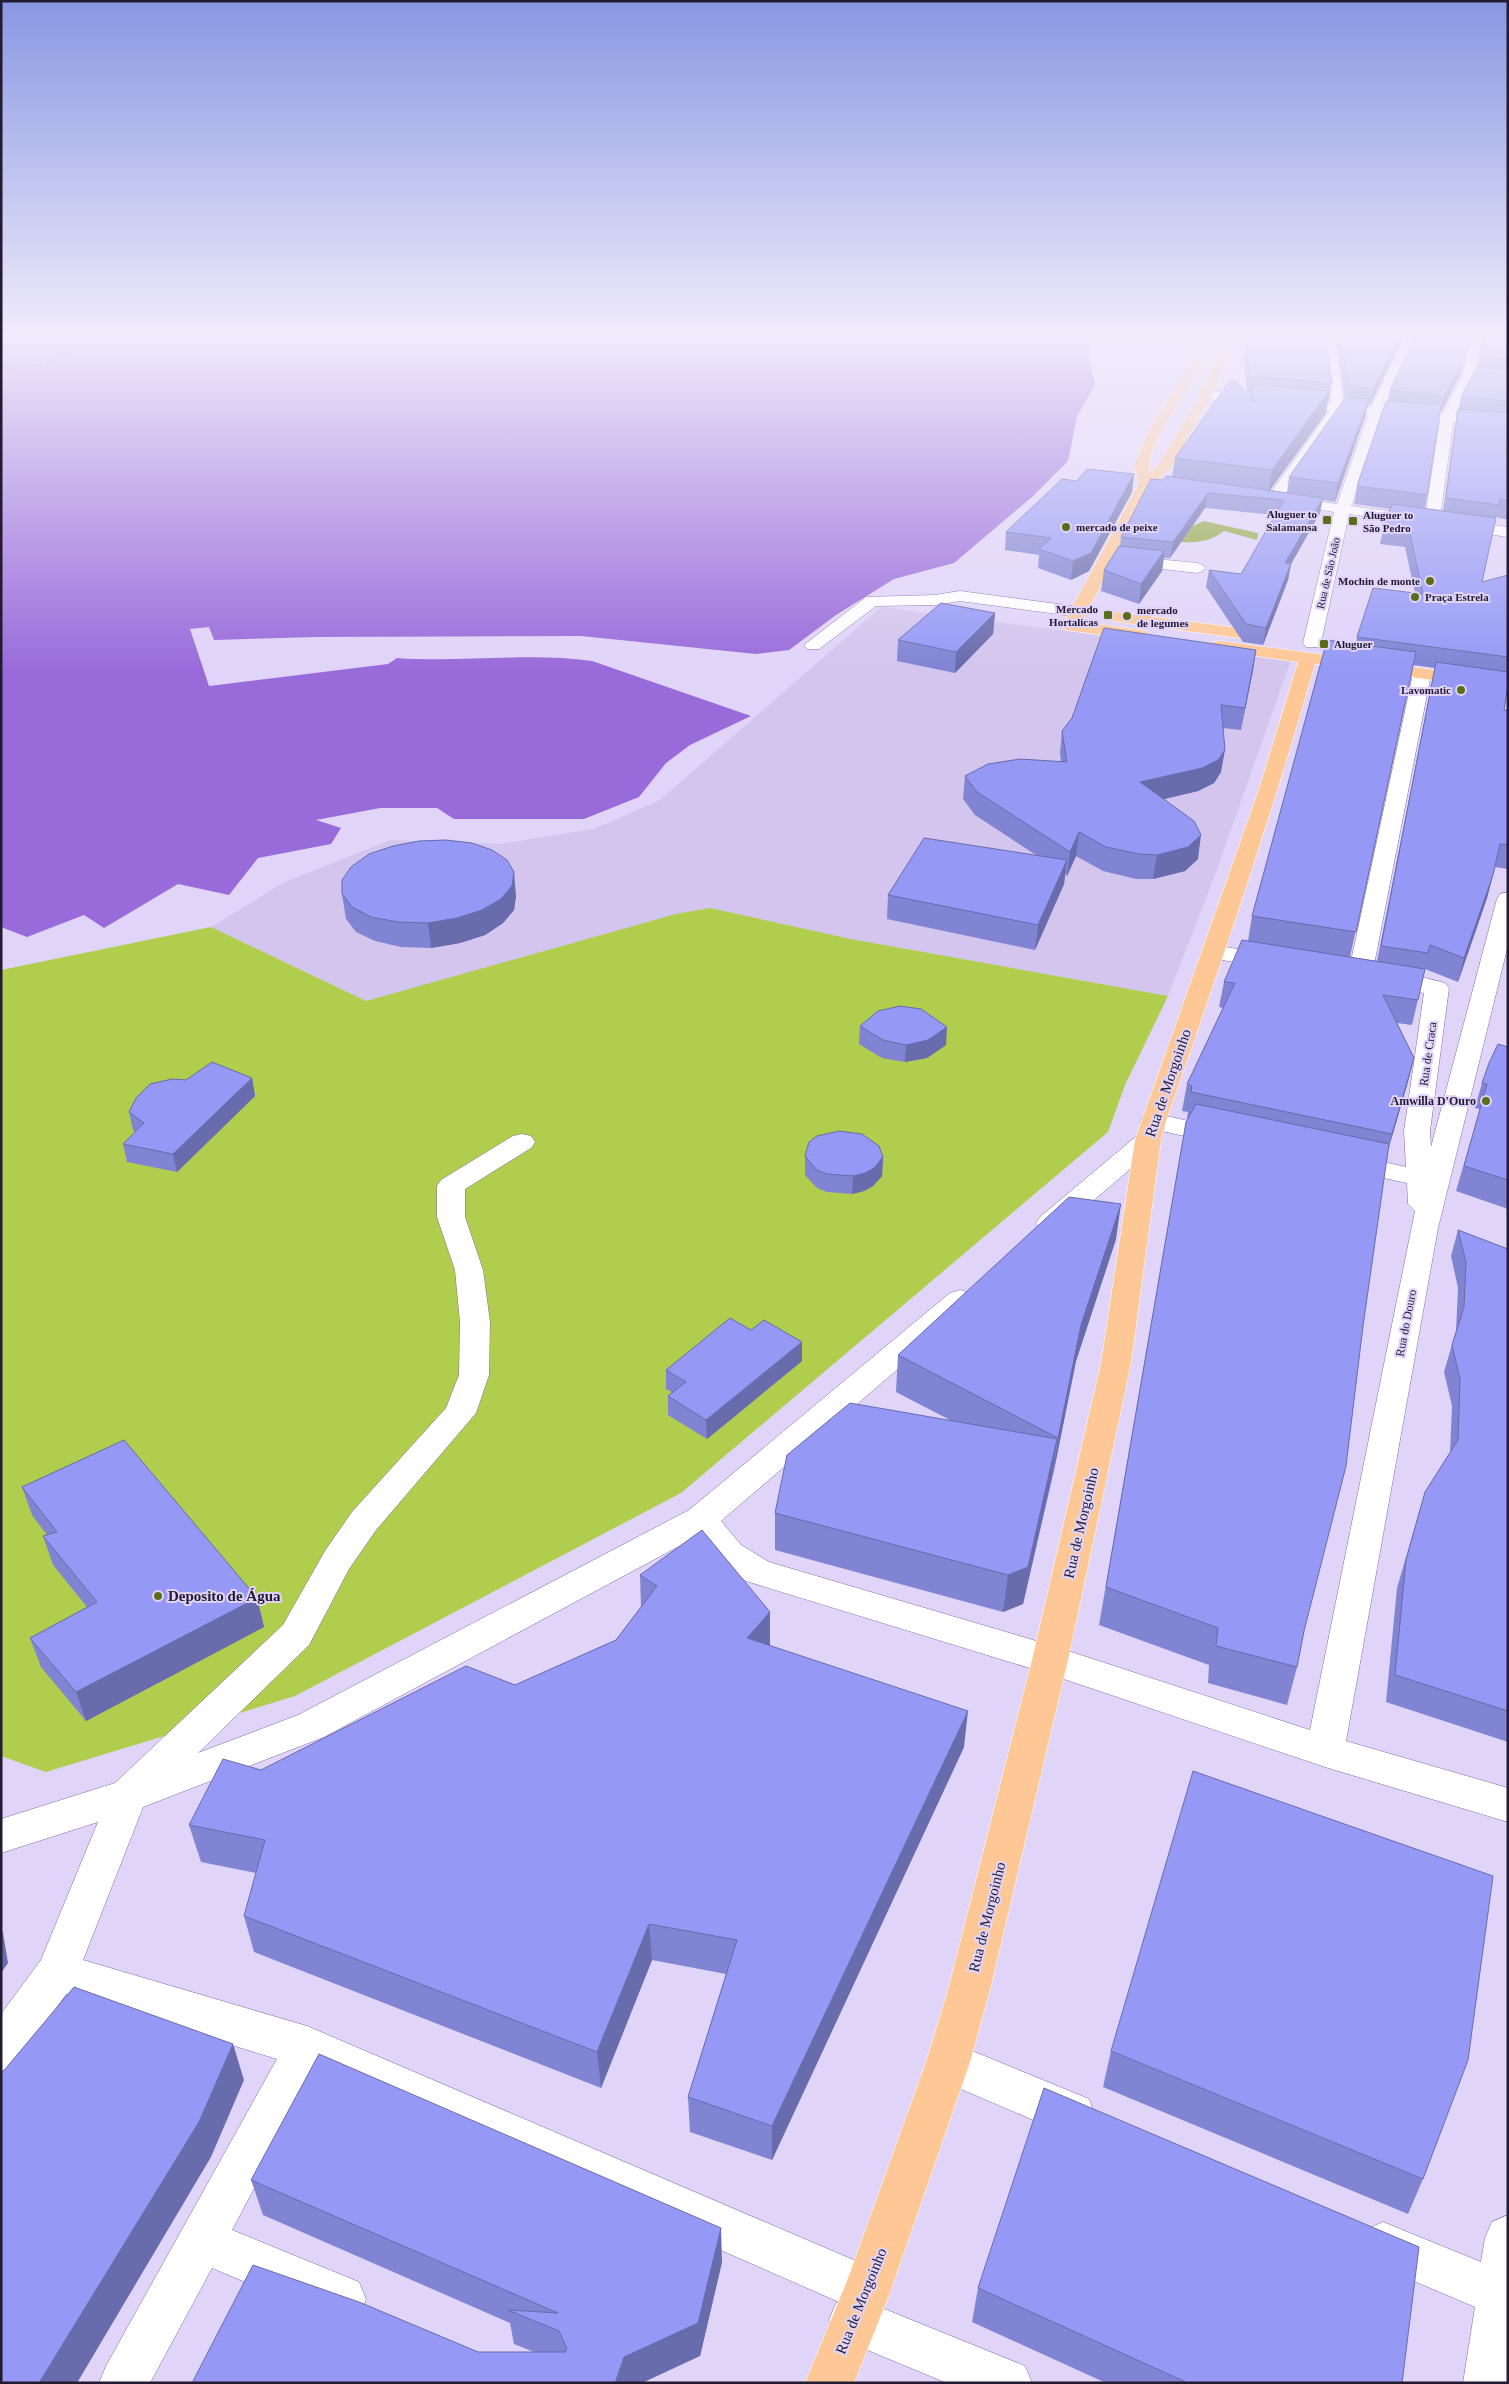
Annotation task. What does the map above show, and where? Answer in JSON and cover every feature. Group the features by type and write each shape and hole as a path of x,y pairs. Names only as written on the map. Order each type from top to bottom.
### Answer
{"main road":[{"path":"1146,483 1141,465 1149,447"},
{"path":"1176,447 1164,468 1146,483 1076,619 1310,651 1422,674 1508,686"},
{"name":"Rua de Morgoinho","path":"829,2383 860,2305 948,2062 969,1990 1050,1660 1116,1363 1151,1131 1269,789 1310,651"},
{"path":"1370,651 1508,669"}],"street":[{"path":"1308,447 1268,499 1508,532"},
{"name":"Rua de São João","path":"1310,651 1342,510 1364,447"},
{"path":"1432,522 1443,447"},
{"path":"1146,483 1165,486"},
{"path":"1107,559 1197,568"},
{"path":"814,645 872,601 935,600 936,606 1076,619"},
{"path":"1360,975 1422,674"},
{"name":"Rua do Douro","path":"1325,1751 1424,1228 1508,899"},
{"path":"1214,952 1298,966"},
{"name":"Rua de Craca","path":"1334,972 1437,988 1417,1131 1424,1228"},
{"path":"1027,1243 1151,1131 1248,1142"},
{"path":"1,2050 57,1972 128,1796 296,1636 337,1560 364,1521 460,1413 474,1375 475,1322 470,1270 451,1217 451,1186 522,1142"},
{"path":"1325,1158 1420,1178"},
{"path":"1,1836 128,1796 311,1726 701,1520 982,1282"},
{"path":"701,1520 729,1554 758,1572 1050,1660 1325,1751 1508,1805"},
{"path":"57,1972 306,2047 860,2305 1008,2383"},
{"path":"123,2383 306,2047"},
{"path":"948,2062 1114,2132"},
{"path":"1344,2228 1500,2294"},
{"path":"1488,2383 1508,2238"},
{"path":"201,2240 382,2315"}],"shaded area":[{"path":"1,447 1071,447 1068,461 1032,497 954,563 894,579 836,615 789,650 756,654 581,636 317,637 214,640 209,627 190,629 209,686 388,664 397,658 568,658 592,661 751,716 690,745 666,763 639,797 584,819 454,819 437,808 380,808 316,820 341,828 331,844 258,858 229,895 178,884 104,928 84,915 27,937 1,927"},
{"path":"881,607 1291,660 1216,872 1168,996 851,939 710,908 676,915 366,1001 211,927 285,882 391,840 500,844 594,829 660,800"}],"green space":[{"path":"1204,521 1258,533 1257,540 1224,531 1215,537 1195,542 1142,537 1188,528"},
{"path":"710,908 851,939 1168,996 1125,1085 1108,1132 681,1493 295,1696 46,1772 1,1756 1,970 211,927 366,1001 676,914"}],"building":[{"path":"1183,447 1288,447 1272,470 1175,458"},
{"path":"1310,447 1351,447 1338,483 1289,477"},
{"path":"1370,447 1434,447 1427,495 1357,486"},
{"path":"1453,447 1508,447 1508,501 1500,499 1499,505 1446,498"},
{"path":"1087,469 1134,474 1091,553 1073,561 1039,549 1051,538 1006,532 1062,479 1077,481"},
{"path":"1166,476 1323,498 1285,563 1291,563 1266,628 1246,624 1209,570 1241,574 1284,500 1208,493 1173,542 1121,537 1151,479 1163,480"},
{"path":"1392,504 1496,518 1482,582 1508,575 1508,657 1357,637 1373,588 1423,594 1409,529 1384,526"},
{"path":"1119,546 1164,551 1141,584 1104,570"},
{"path":"941,603 995,613 956,652 898,640"},
{"path":"1104,628 1256,650 1245,708 1221,705 1225,750 1218,760 1202,768 1140,782 1194,821 1201,835 1188,847 1157,855 1139,854 1106,847 1079,832 1070,852 977,792 965,776 988,764 1020,759 1067,762 1062,731 1072,718"},
{"path":"1327,640 1416,652 1356,932 1252,916"},
{"path":"1436,662 1508,672 1504,710 1508,710 1508,845 1500,844 1493,875 1464,958 1430,945 1428,953 1381,946"},
{"path":"924,838 1067,860 1038,925 888,895"},
{"path":"446,840 472,843 492,850 507,860 514,872 512,886 501,899 482,910 457,918 428,923 398,922 371,917 352,907 342,894 342,880 351,867 369,854 393,846 419,841"},
{"path":"1242,940 1425,969 1418,1000 1383,995 1414,1058 1392,1134 1191,1092 1192,1086 1187,1084 1235,983 1224,982"},
{"path":"900,1006 921,1009 947,1027 928,1040 906,1045 883,1040 860,1026 878,1011"},
{"path":"1498,1044 1508,1047 1508,1180 1464,1166 1487,1084 1482,1083"},
{"path":"212,1062 252,1078 173,1154 123,1144 144,1123 129,1112 136,1098 150,1084 172,1079 186,1080"},
{"path":"1196,1104 1389,1144 1363,1326 1346,1466 1304,1631 1297,1667 1216,1646 1218,1628 1106,1587 1186,1122"},
{"path":"839,1131 862,1134 879,1146 883,1157 874,1168 853,1176 827,1174 817,1170 805,1156 809,1142 817,1136"},
{"path":"1069,1197 1121,1204 1081,1325 1058,1438 898,1355"},
{"path":"1458,1230 1508,1249 1508,1711 1395,1675 1406,1560 1425,1492 1458,1440 1460,1379 1452,1345 1464,1307 1466,1262"},
{"path":"730,1318 751,1330 764,1320 802,1342 706,1420 668,1396 686,1382 666,1370"},
{"path":"850,1403 1057,1439 1028,1567 1008,1575 775,1513 787,1455"},
{"name":"Deposito de Água","path":"124,1440 257,1598 76,1692 30,1638 97,1602 43,1536 57,1532 22,1487"},
{"path":"702,1530 770,1612 747,1638 968,1711 772,2126 688,2097 737,1940 649,1924 597,2052 244,1916 265,1840 189,1825 223,1759 261,1770 466,1666 515,1685 616,1640 657,1586 640,1575"},
{"path":"1193,1771 1493,1876 1468,2060 1423,2179 1111,2051"},
{"path":"74,1987 233,2044 199,2122 39,2383 1,2383 1,2074"},
{"path":"319,2054 721,2228 698,2323 624,2357 615,2383 192,2383 253,2265 359,2302 478,2352 565,2352 567,2349 559,2331 508,2310 558,2313 251,2180"},
{"path":"1044,2088 1419,2247 1402,2383 1188,2383 978,2288"}],"place":[{"name":"Aluguer to Salamansa","path":"1327,520"},
{"name":"Aluguer to São Pedro","path":"1353,521"},
{"name":"mercado de peixe","path":"1066,527"},
{"name":"Mochin de monte","path":"1430,581"},
{"name":"Praça Estrela","path":"1415,597"},
{"name":"Mercado Hortalicas","path":"1108,615"},
{"name":"mercado de legumes","path":"1127,616"},
{"name":"Aluguer","path":"1324,644"},
{"name":"Lavomatic","path":"1461,690"},
{"name":"Amwilla D'Ouro","path":"1486,1101"},
{"name":"Deposito de Água","path":"158,1596"}]}
